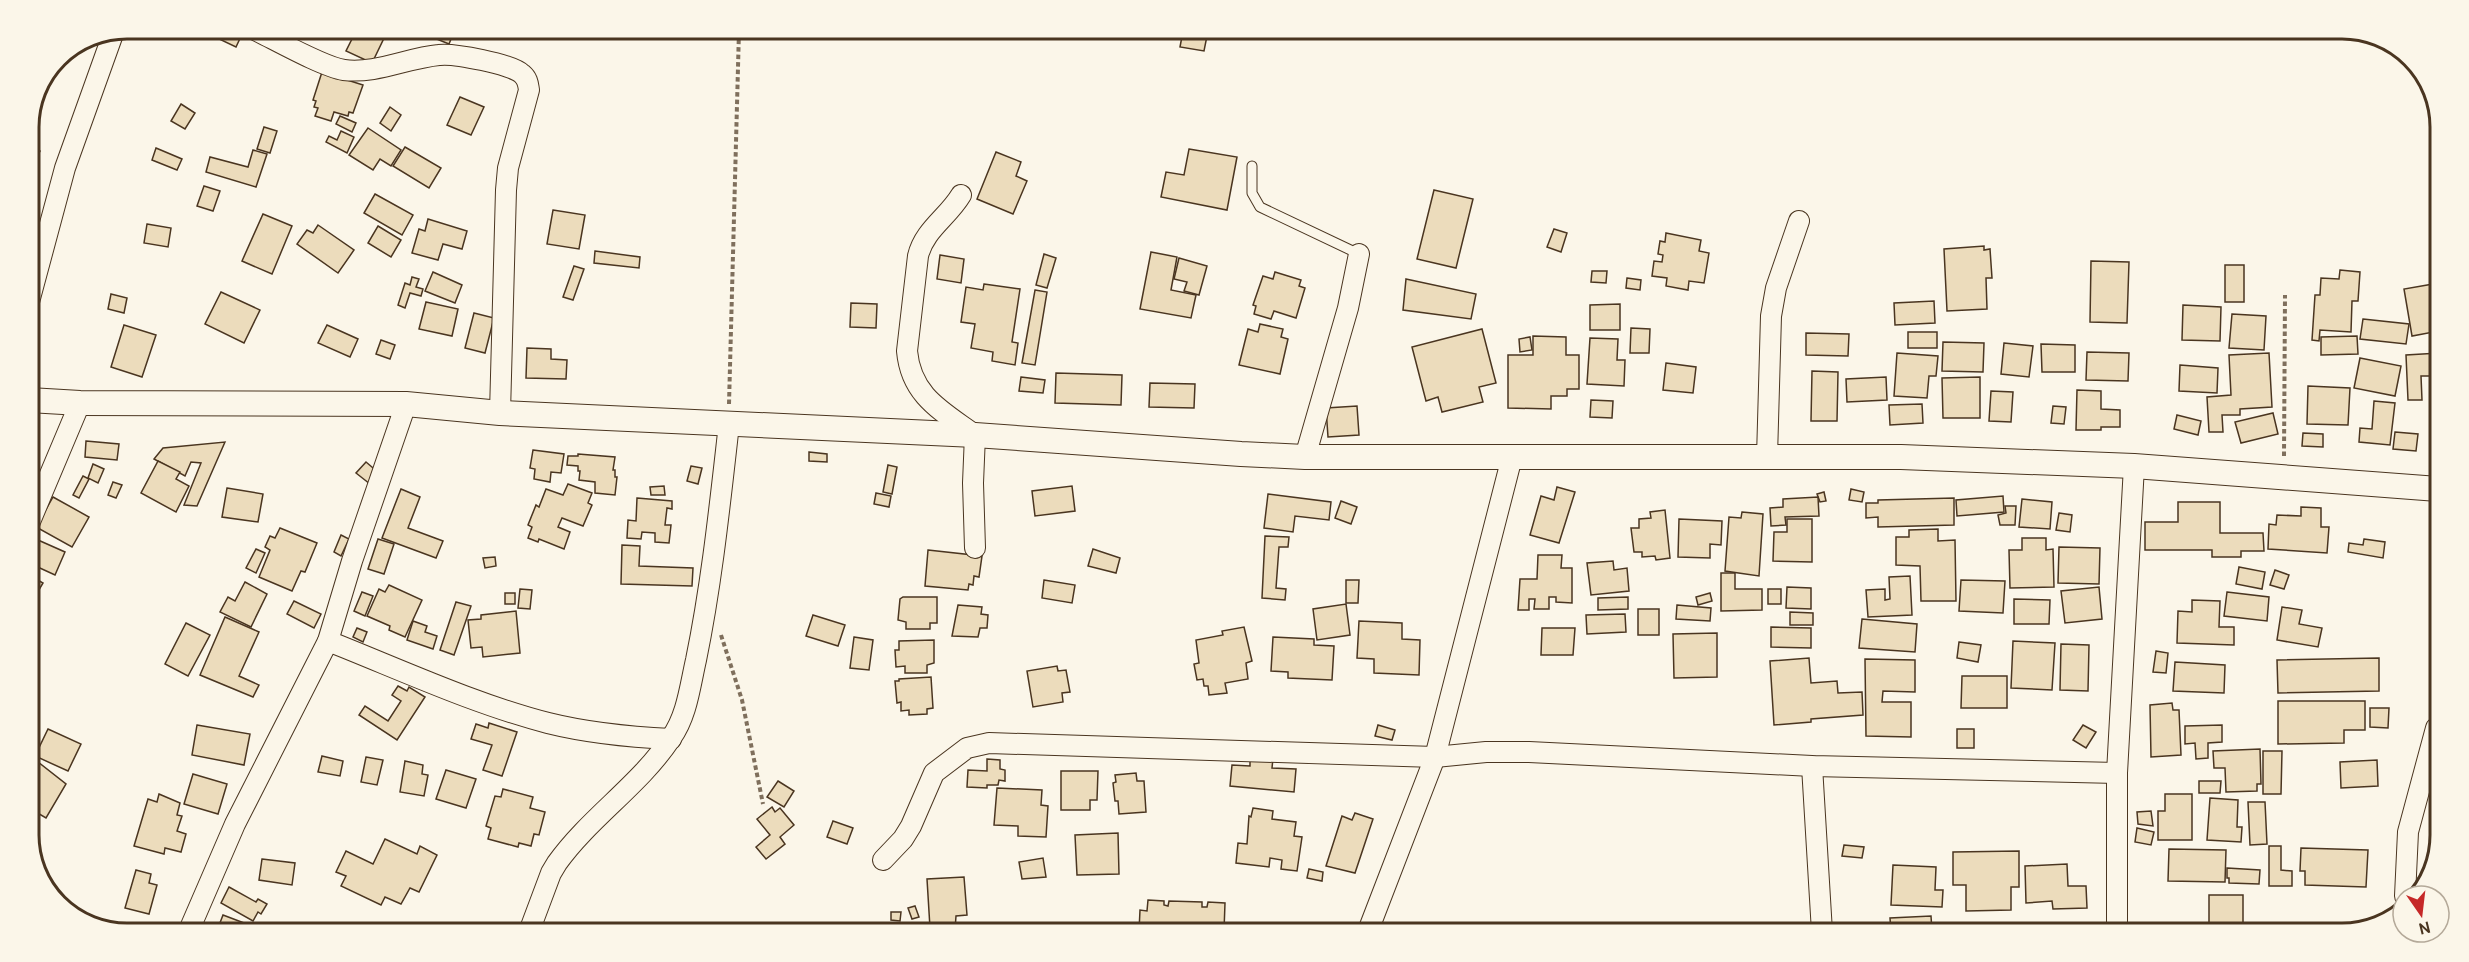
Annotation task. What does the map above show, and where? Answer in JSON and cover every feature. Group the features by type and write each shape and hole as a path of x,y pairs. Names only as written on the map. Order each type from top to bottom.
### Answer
{"street":[{"path":"274,39 339,69 364,70 426,56 447,54 512,68 528,81 529,90 508,168 506,190 500,413"},
{"path":"39,265 65,168 111,41"},
{"path":"961,195 949,213 929,232 922,243 918,256 907,351 908,367 928,400 975,435"},
{"path":"1767,457 1771,316 1776,288 1799,221"},
{"path":"1305,457 1348,308 1359,254"},
{"path":"39,401 80,403 406,404 500,413 975,435 1305,457 1901,457 2134,466 2430,488"},
{"path":"39,503 80,403"},
{"path":"194,923 235,824 328,641 406,404"},
{"path":"532,923 551,873 562,856 644,773 671,739 680,722 689,693 708,601 729,424"},
{"path":"975,435 973,483 975,548"},
{"path":"1371,923 1435,757 1512,457"},
{"path":"2117,923 2117,773 2134,466"},
{"path":"328,641 493,706 546,722 620,736 671,739"},
{"path":"883,860 903,839 911,826 934,773 958,753 989,743 1435,757 1486,752 1528,752 1812,766 2117,773"},
{"path":"2406,884 2409,832 2430,751"},
{"path":"1812,766 1821,923"}],"lane":[{"path":"1252,166 1252,193 1260,207 1359,254"}],"path":[{"path":"729,424 739,39"},
{"path":"2283,477 2285,295"},
{"path":"708,601 737,678 763,804"}],"building":[{"path":"219,39 240,39 236,47"},
{"path":"352,39 384,39 372,63 346,51"},
{"path":"437,39 451,39 449,44"},
{"path":"1182,39 1206,39 1204,51 1180,47"},
{"path":"322,72 363,85 353,113 349,112 348,116 334,112 331,121 315,116 318,108 314,107 316,101 313,100"},
{"path":"460,97 484,107 471,135 447,125"},
{"path":"181,104 195,113 185,129 171,121"},
{"path":"390,107 401,115 391,131 380,123"},
{"path":"340,116 356,123 352,132 336,124"},
{"path":"264,127 277,131 270,153 257,149"},
{"path":"368,128 401,150 391,166 380,159 373,170 349,155"},
{"path":"341,131 354,137 347,153 326,142 329,136 337,140"},
{"path":"405,147 441,168 429,188 393,166"},
{"path":"156,148 182,159 177,170 152,160"},
{"path":"1189,149 1237,157 1227,210 1161,197 1166,172 1184,175"},
{"path":"253,150 267,154 256,187 206,172 210,157 248,167"},
{"path":"996,152 1021,162 1016,176 1027,181 1013,214 977,199"},
{"path":"204,186 220,191 213,211 197,206"},
{"path":"1434,190 1473,199 1456,268 1417,259"},
{"path":"375,194 413,215 402,235 364,213"},
{"path":"553,210 585,215 579,249 547,244"},
{"path":"263,214 292,226 272,274 242,261"},
{"path":"428,219 467,231 462,249 443,244 438,260 412,253 419,229 425,231"},
{"path":"147,224 171,228 168,247 144,243"},
{"path":"318,225 354,250 338,273 297,244 307,230 313,233"},
{"path":"378,226 401,240 391,257 368,243"},
{"path":"1554,229 1567,233 1561,252 1547,247"},
{"path":"1666,233 1701,240 1699,251 1709,253 1704,283 1689,281 1688,290 1666,286 1667,278 1652,276 1654,261 1662,262 1663,255 1658,254 1660,241 1665,242"},
{"path":"1984,246 1984,250 1990,249 1992,278 1986,278 1987,309 1947,311 1944,249"},
{"path":"595,251 640,257 639,268 594,263"},
{"path":"1151,252 1177,257 1171,290 1196,295 1191,318 1140,309"},
{"path":"1044,254 1056,258 1047,288 1036,285"},
{"path":"940,255 964,259 961,283 937,279"},
{"path":"1179,258 1207,266 1199,295 1184,291 1187,282 1174,279"},
{"path":"2091,261 2129,262 2127,323 2090,322"},
{"path":"2225,265 2244,265 2244,302 2225,302"},
{"path":"574,266 584,269 573,300 563,297"},
{"path":"2340,270 2360,272 2358,301 2352,301 2351,332 2320,330 2319,341 2312,340 2315,295 2320,295 2321,278 2339,279"},
{"path":"1592,271 1607,271 1606,283 1591,282"},
{"path":"433,272 462,285 455,303 425,291"},
{"path":"1275,272 1301,280 1299,286 1305,288 1296,318 1274,311 1271,319 1254,314 1256,306 1253,305 1263,276 1273,279"},
{"path":"412,277 419,279 416,287 423,289 421,296 410,293 405,308 398,305 405,283 410,285"},
{"path":"1627,278 1641,280 1640,290 1626,288"},
{"path":"1406,279 1476,294 1471,319 1403,310"},
{"path":"984,284 1020,289 1012,342 1018,343 1015,365 992,361 993,352 971,348 975,324 961,322 966,287 983,290"},
{"path":"2430,285 2430,333 2412,336 2404,289"},
{"path":"1035,290 1047,292 1035,365 1022,363"},
{"path":"221,292 260,310 244,343 205,324"},
{"path":"111,294 127,298 124,313 108,309"},
{"path":"1934,301 1935,323 1895,325 1894,303"},
{"path":"426,302 458,309 452,336 419,329"},
{"path":"851,303 877,304 876,328 850,327"},
{"path":"1620,304 1620,330 1590,330 1590,305"},
{"path":"2183,305 2221,307 2220,341 2182,340"},
{"path":"474,313 494,318 485,353 465,348"},
{"path":"2232,314 2266,316 2264,350 2229,348"},
{"path":"2363,319 2409,324 2406,344 2360,339"},
{"path":"1260,324 1283,329 1281,337 1288,339 1280,374 1239,365 1248,329 1258,332"},
{"path":"124,325 156,335 142,377 111,367"},
{"path":"327,325 358,339 350,357 318,343"},
{"path":"1631,328 1650,329 1649,353 1630,353"},
{"path":"1482,329 1496,383 1479,387 1483,402 1442,412 1438,397 1426,401 1412,347"},
{"path":"1908,332 1937,332 1937,348 1908,348"},
{"path":"1806,333 1849,334 1848,356 1806,355"},
{"path":"1533,336 1566,337 1566,355 1579,355 1579,389 1567,389 1567,396 1551,396 1551,409 1508,408 1508,355 1533,355"},
{"path":"2357,336 2358,354 2321,355 2321,337"},
{"path":"1530,337 1532,350 1520,352 1519,339"},
{"path":"1590,338 1618,339 1617,360 1625,360 1624,386 1587,384"},
{"path":"381,340 395,345 390,359 376,354"},
{"path":"1943,342 1984,343 1983,372 1942,371"},
{"path":"2004,343 2033,346 2029,377 2001,374"},
{"path":"2041,344 2075,345 2075,372 2042,372"},
{"path":"527,348 551,349 551,359 567,360 566,379 526,378"},
{"path":"2087,352 2129,353 2128,381 2086,380"},
{"path":"1897,353 1938,356 1936,376 1929,376 1927,398 1894,396"},
{"path":"2269,353 2272,407 2240,409 2240,415 2222,415 2223,432 2209,432 2207,397 2231,395 2229,355"},
{"path":"2430,354 2430,376 2421,376 2422,400 2408,400 2406,355"},
{"path":"2360,358 2401,366 2395,396 2354,388"},
{"path":"1666,363 1696,367 1693,393 1663,390"},
{"path":"2180,365 2218,368 2217,393 2179,391"},
{"path":"1812,371 1838,372 1837,421 1811,421"},
{"path":"1056,373 1122,375 1121,405 1055,403"},
{"path":"1021,377 1045,380 1043,393 1019,391"},
{"path":"1886,377 1887,400 1847,402 1846,379"},
{"path":"1980,377 1980,418 1943,418 1942,378"},
{"path":"1150,383 1195,384 1194,408 1149,407"},
{"path":"2308,386 2350,388 2348,425 2307,424"},
{"path":"2077,390 2101,391 2101,409 2120,410 2120,427 2076,430"},
{"path":"1991,391 2013,392 2011,422 1989,421"},
{"path":"1591,400 1613,401 1612,418 1590,417"},
{"path":"2374,401 2395,403 2390,445 2359,442 2360,428 2372,429"},
{"path":"1922,404 1923,423 1890,425 1889,405"},
{"path":"1357,406 1359,435 1328,437 1326,408"},
{"path":"2053,406 2066,407 2064,424 2051,423"},
{"path":"2273,413 2278,434 2241,443 2235,422"},
{"path":"2177,415 2201,421 2198,435 2174,429"},
{"path":"2395,432 2418,434 2416,451 2393,449"},
{"path":"2303,433 2323,434 2323,447 2302,446"},
{"path":"86,441 119,444 117,460 85,457"},
{"path":"225,442 197,506 184,505 201,463 191,462 185,476 154,459 163,448"},
{"path":"533,450 564,454 561,473 551,472 550,482 534,479 535,469 530,468"},
{"path":"809,452 827,454 827,462 809,461"},
{"path":"578,454 615,457 613,470 617,477 615,495 595,493 595,482 579,480 578,466 567,465 568,456 578,456"},
{"path":"158,461 180,472 176,479 189,486 176,512 141,493"},
{"path":"366,462 379,473 370,484 356,473"},
{"path":"93,464 104,469 98,483 88,478"},
{"path":"888,465 897,467 892,494 883,492"},
{"path":"691,466 702,468 698,484 687,481"},
{"path":"83,476 89,479 79,498 73,495"},
{"path":"113,482 122,485 116,498 108,495"},
{"path":"568,484 592,493 588,503 592,505 583,526 562,518 558,527 570,532 564,549 539,539 538,542 528,538 532,527 528,525 546,489 563,495"},
{"path":"664,486 665,495 651,495 650,487"},
{"path":"1072,486 1075,511 1035,516 1032,491"},
{"path":"1557,487 1575,492 1559,543 1530,535 1541,496 1554,500"},
{"path":"227,488 263,494 258,522 222,517"},
{"path":"401,489 420,497 408,528 443,541 436,558 382,538"},
{"path":"1851,489 1864,492 1862,502 1849,500"},
{"path":"1824,492 1826,501 1820,502 1817,494"},
{"path":"876,493 891,496 889,507 874,504"},
{"path":"1268,494 1331,502 1329,520 1295,516 1293,532 1264,528"},
{"path":"2003,496 2004,512 1957,516 1956,500"},
{"path":"53,497 89,517 72,547 39,529 39,522"},
{"path":"1818,497 1819,516 1785,517 1786,525 1771,526 1770,508 1783,507 1783,499"},
{"path":"637,498 672,501 672,509 667,508 665,525 671,525 669,543 655,542 655,533 642,532 641,539 627,538 628,520 636,521"},
{"path":"1954,498 1954,525 1878,527 1878,517 1866,518 1866,503 1878,503 1878,500"},
{"path":"2022,499 2052,502 2050,529 2019,527"},
{"path":"1341,501 1357,507 1351,524 1335,518"},
{"path":"2178,502 2220,502 2220,533 2263,533 2264,551 2241,551 2241,557 2212,557 2212,550 2145,550 2145,522 2178,522"},
{"path":"2005,506 2016,506 2015,525 2000,525 1998,515 2006,513"},
{"path":"2301,507 2321,508 2321,527 2329,527 2327,553 2268,549 2269,524 2276,525 2277,515 2301,516"},
{"path":"1665,510 1670,558 1656,560 1655,556 1642,557 1642,552 1634,552 1631,528 1639,528 1639,519 1651,518 1650,512"},
{"path":"1742,512 1763,514 1759,576 1725,571 1729,517 1741,518"},
{"path":"2059,513 2072,515 2070,532 2056,530"},
{"path":"1679,519 1722,521 1721,545 1710,544 1710,558 1678,557"},
{"path":"1787,519 1812,519 1812,562 1773,561 1774,532 1787,532"},
{"path":"280,528 317,543 305,572 301,571 292,591 259,577 270,550 265,547 270,536 275,538"},
{"path":"1938,529 1938,541 1955,540 1956,601 1921,601 1920,566 1896,565 1896,537 1909,537 1909,530"},
{"path":"341,535 349,539 341,556 334,552"},
{"path":"1265,536 1289,537 1288,547 1279,547 1276,588 1286,589 1285,600 1262,598"},
{"path":"2022,538 2046,538 2046,550 2053,549 2054,587 2010,588 2009,550 2022,550"},
{"path":"378,539 394,544 384,574 368,569"},
{"path":"2364,539 2385,542 2383,558 2348,552 2349,543 2363,545"},
{"path":"39,540 65,552 55,575 39,568"},
{"path":"622,545 640,546 639,566 693,568 692,586 621,584"},
{"path":"2059,547 2100,548 2099,584 2058,583"},
{"path":"256,549 265,553 256,573 246,568"},
{"path":"1093,549 1120,558 1116,573 1088,566"},
{"path":"928,550 982,556 979,577 974,576 973,585 969,584 968,590 925,586"},
{"path":"1538,555 1562,555 1561,568 1572,568 1572,603 1556,602 1556,597 1549,597 1549,609 1534,609 1535,599 1529,599 1529,610 1518,610 1520,579 1537,579"},
{"path":"495,557 496,566 485,568 483,558"},
{"path":"1613,561 1614,570 1627,568 1629,591 1591,595 1587,563"},
{"path":"2239,567 2265,572 2262,589 2236,584"},
{"path":"2275,570 2289,575 2284,589 2270,585"},
{"path":"1721,573 1735,573 1735,589 1762,589 1762,610 1721,611"},
{"path":"1910,576 1912,615 1868,617 1866,590 1885,589 1885,600 1890,599 1889,577"},
{"path":"1044,580 1075,585 1072,603 1042,598"},
{"path":"1346,580 1359,580 1358,603 1346,603"},
{"path":"1961,580 2005,581 2003,613 1959,611"},
{"path":"245,582 267,594 251,627 220,612 228,597 235,601"},
{"path":"389,585 422,600 405,637 389,630 390,626 367,616 379,589 385,592"},
{"path":"1787,587 1811,588 1811,609 1786,608"},
{"path":"2099,587 2102,619 2065,623 2061,591"},
{"path":"520,589 532,590 530,609 518,608"},
{"path":"1768,589 1781,589 1781,604 1768,604"},
{"path":"362,592 373,596 365,616 354,611"},
{"path":"2227,592 2269,597 2267,621 2224,616"},
{"path":"505,593 515,593 515,604 505,604"},
{"path":"1710,593 1712,601 1698,605 1696,597"},
{"path":"903,597 937,597 937,623 930,623 930,629 906,629 906,622 898,620 900,599"},
{"path":"1628,597 1628,609 1598,610 1598,598"},
{"path":"2014,599 2050,600 2049,624 2014,624"},
{"path":"2192,600 2220,601 2219,627 2234,627 2234,645 2177,643 2178,611 2192,612"},
{"path":"294,601 321,614 314,628 287,614"},
{"path":"456,602 471,606 454,655 440,650"},
{"path":"1346,604 1350,635 1317,640 1313,609"},
{"path":"958,605 982,607 981,614 988,615 987,628 980,628 978,637 952,636"},
{"path":"1677,605 1711,608 1710,621 1676,619"},
{"path":"2282,607 2302,610 2299,624 2322,628 2318,647 2277,640"},
{"path":"1638,609 1659,609 1659,635 1638,635"},
{"path":"516,611 520,653 483,657 482,647 471,648 468,620 481,619 481,615"},
{"path":"1790,612 1813,613 1813,625 1790,625"},
{"path":"1625,614 1626,632 1587,634 1586,615"},
{"path":"813,615 845,625 838,646 806,636"},
{"path":"225,617 259,632 239,676 259,685 253,697 200,675"},
{"path":"1862,619 1917,624 1915,652 1859,648"},
{"path":"413,621 427,626 425,632 437,636 433,649 407,640"},
{"path":"1359,621 1402,623 1402,639 1420,640 1419,675 1374,673 1374,659 1357,658"},
{"path":"186,623 210,635 188,676 165,664"},
{"path":"1244,627 1252,661 1246,663 1248,679 1225,683 1227,693 1209,695 1208,686 1204,686 1203,679 1197,680 1194,664 1199,663 1196,640 1223,635 1222,631"},
{"path":"1771,627 1811,628 1811,648 1771,647"},
{"path":"357,628 367,632 363,642 353,637"},
{"path":"1542,628 1575,628 1573,655 1541,655"},
{"path":"1717,633 1717,677 1674,678 1673,634"},
{"path":"854,637 873,640 869,670 850,668"},
{"path":"1273,637 1314,639 1314,645 1334,646 1332,680 1288,678 1288,672 1271,671"},
{"path":"934,640 934,663 927,665 927,673 905,673 905,666 896,667 895,650 899,650 899,641"},
{"path":"2013,641 2055,643 2052,690 2011,688"},
{"path":"1959,642 1981,645 1978,662 1957,658"},
{"path":"2061,644 2089,645 2088,691 2060,690"},
{"path":"2156,651 2168,653 2166,673 2153,672"},
{"path":"1809,658 1811,683 1837,681 1838,693 1862,692 1863,715 1811,719 1811,722 1774,725 1770,661"},
{"path":"2379,658 2379,691 2278,693 2277,660"},
{"path":"1865,659 1915,660 1915,692 1883,691 1882,702 1911,702 1911,737 1866,736"},
{"path":"2175,662 2225,665 2224,693 2173,691"},
{"path":"1057,666 1058,671 1066,670 1070,692 1062,693 1063,702 1033,707 1027,671"},
{"path":"1962,676 2007,676 2007,708 1961,708"},
{"path":"931,677 933,708 927,709 927,714 909,715 909,710 901,711 901,702 897,703 895,681"},
{"path":"398,686 407,691 409,687 425,697 397,740 359,715 365,706 388,721 401,701 392,695"},
{"path":"2278,701 2365,701 2365,730 2344,730 2344,743 2278,744"},
{"path":"2172,703 2173,710 2179,710 2181,755 2151,757 2150,705"},
{"path":"2370,708 2389,708 2388,728 2370,727"},
{"path":"489,723 517,732 502,776 483,770 492,745 471,739 476,724 488,728"},
{"path":"197,725 250,734 244,765 192,755"},
{"path":"1378,725 1395,730 1392,740 1375,736"},
{"path":"2083,725 2096,732 2086,748 2073,740"},
{"path":"2222,725 2222,742 2208,743 2208,758 2196,759 2195,743 2185,744 2185,726"},
{"path":"48,729 81,744 68,771 39,758 39,748"},
{"path":"1957,729 1974,729 1974,748 1957,748"},
{"path":"2260,749 2261,784 2257,784 2257,791 2226,792 2225,768 2214,768 2213,751"},
{"path":"2263,751 2282,751 2281,794 2263,794"},
{"path":"322,756 343,761 340,776 318,772"},
{"path":"1250,756 1273,758 1272,768 1296,769 1294,792 1230,786 1232,765 1250,766"},
{"path":"366,757 383,760 377,785 361,782"},
{"path":"987,759 1000,760 1000,769 1005,770 1005,781 999,780 998,785 987,785 987,788 967,787 968,770 987,771"},
{"path":"2377,760 2378,786 2341,788 2340,762"},
{"path":"405,761 423,765 422,774 428,775 424,796 400,792"},
{"path":"39,763 66,784 46,818 39,814"},
{"path":"446,770 476,779 466,808 436,799"},
{"path":"1061,771 1098,771 1097,800 1090,800 1090,810 1061,810"},
{"path":"1136,773 1137,781 1144,781 1146,812 1119,814 1113,783 1116,782 1115,775"},
{"path":"193,774 227,784 218,814 184,804"},
{"path":"778,781 794,791 784,807 767,797"},
{"path":"2199,781 2221,781 2220,793 2199,793"},
{"path":"997,788 1042,790 1041,805 1048,806 1046,837 1018,836 1018,826 994,825"},
{"path":"503,789 533,797 530,808 545,812 539,835 534,834 531,846 519,843 518,847 488,839 491,828 486,826 495,796 501,797"},
{"path":"159,794 180,803 177,815 182,816 177,831 186,834 181,852 165,848 164,854 134,846 148,799 157,802"},
{"path":"2165,794 2192,794 2192,840 2158,840 2158,811 2165,811"},
{"path":"2210,798 2238,800 2237,827 2242,827 2241,842 2207,840"},
{"path":"2248,802 2265,802 2267,844 2250,845"},
{"path":"772,807 775,812 780,808 794,825 780,837 785,844 766,859 756,847 770,835 757,819"},
{"path":"1253,808 1273,811 1272,819 1296,822 1294,836 1302,837 1297,871 1281,869 1282,860 1270,858 1269,867 1236,863 1238,843 1247,844 1249,816 1251,817"},
{"path":"2151,811 2153,826 2138,824 2137,812"},
{"path":"1355,813 1373,819 1355,873 1326,866 1342,816 1352,820"},
{"path":"833,821 853,828 847,844 827,837"},
{"path":"2137,828 2154,832 2151,845 2135,842"},
{"path":"1118,833 1119,874 1077,875 1075,835"},
{"path":"385,839 417,854 420,846 437,855 419,892 410,888 401,904 385,897 381,905 341,886 346,876 336,872 346,851 373,864"},
{"path":"1844,845 1864,847 1862,858 1842,856"},
{"path":"2269,846 2281,846 2281,870 2292,871 2292,886 2269,886"},
{"path":"2301,848 2368,850 2366,887 2305,885 2305,871 2300,871"},
{"path":"2169,849 2226,850 2225,882 2168,881"},
{"path":"2019,851 2019,887 2011,887 2011,910 1966,911 1966,885 1953,885 1953,852"},
{"path":"1043,858 1046,877 1022,879 1019,862"},
{"path":"262,859 295,863 292,885 259,880"},
{"path":"2067,864 2068,886 2086,886 2087,908 2053,909 2052,901 2026,903 2025,866"},
{"path":"1893,865 1936,867 1935,890 1943,890 1942,907 1891,905"},
{"path":"2227,868 2260,870 2259,884 2229,883"},
{"path":"1309,869 1323,872 1322,881 1307,878"},
{"path":"136,870 151,874 149,883 157,885 149,914 125,908"},
{"path":"964,877 967,915 956,916 956,923 930,923 927,879"},
{"path":"229,887 256,902 258,899 267,904 261,914 258,912 253,921 221,903"},
{"path":"2209,895 2243,895 2243,923 2209,923"},
{"path":"1148,900 1164,901 1164,905 1168,906 1169,901 1202,902 1202,907 1207,907 1208,902 1225,903 1224,923 1139,923 1140,910 1147,911"},
{"path":"915,906 919,917 912,919 908,908"},
{"path":"891,912 901,912 900,921 891,920"},
{"path":"223,915 244,923 220,923"},
{"path":"1931,916 1931,923 1890,923 1890,918"}]}
